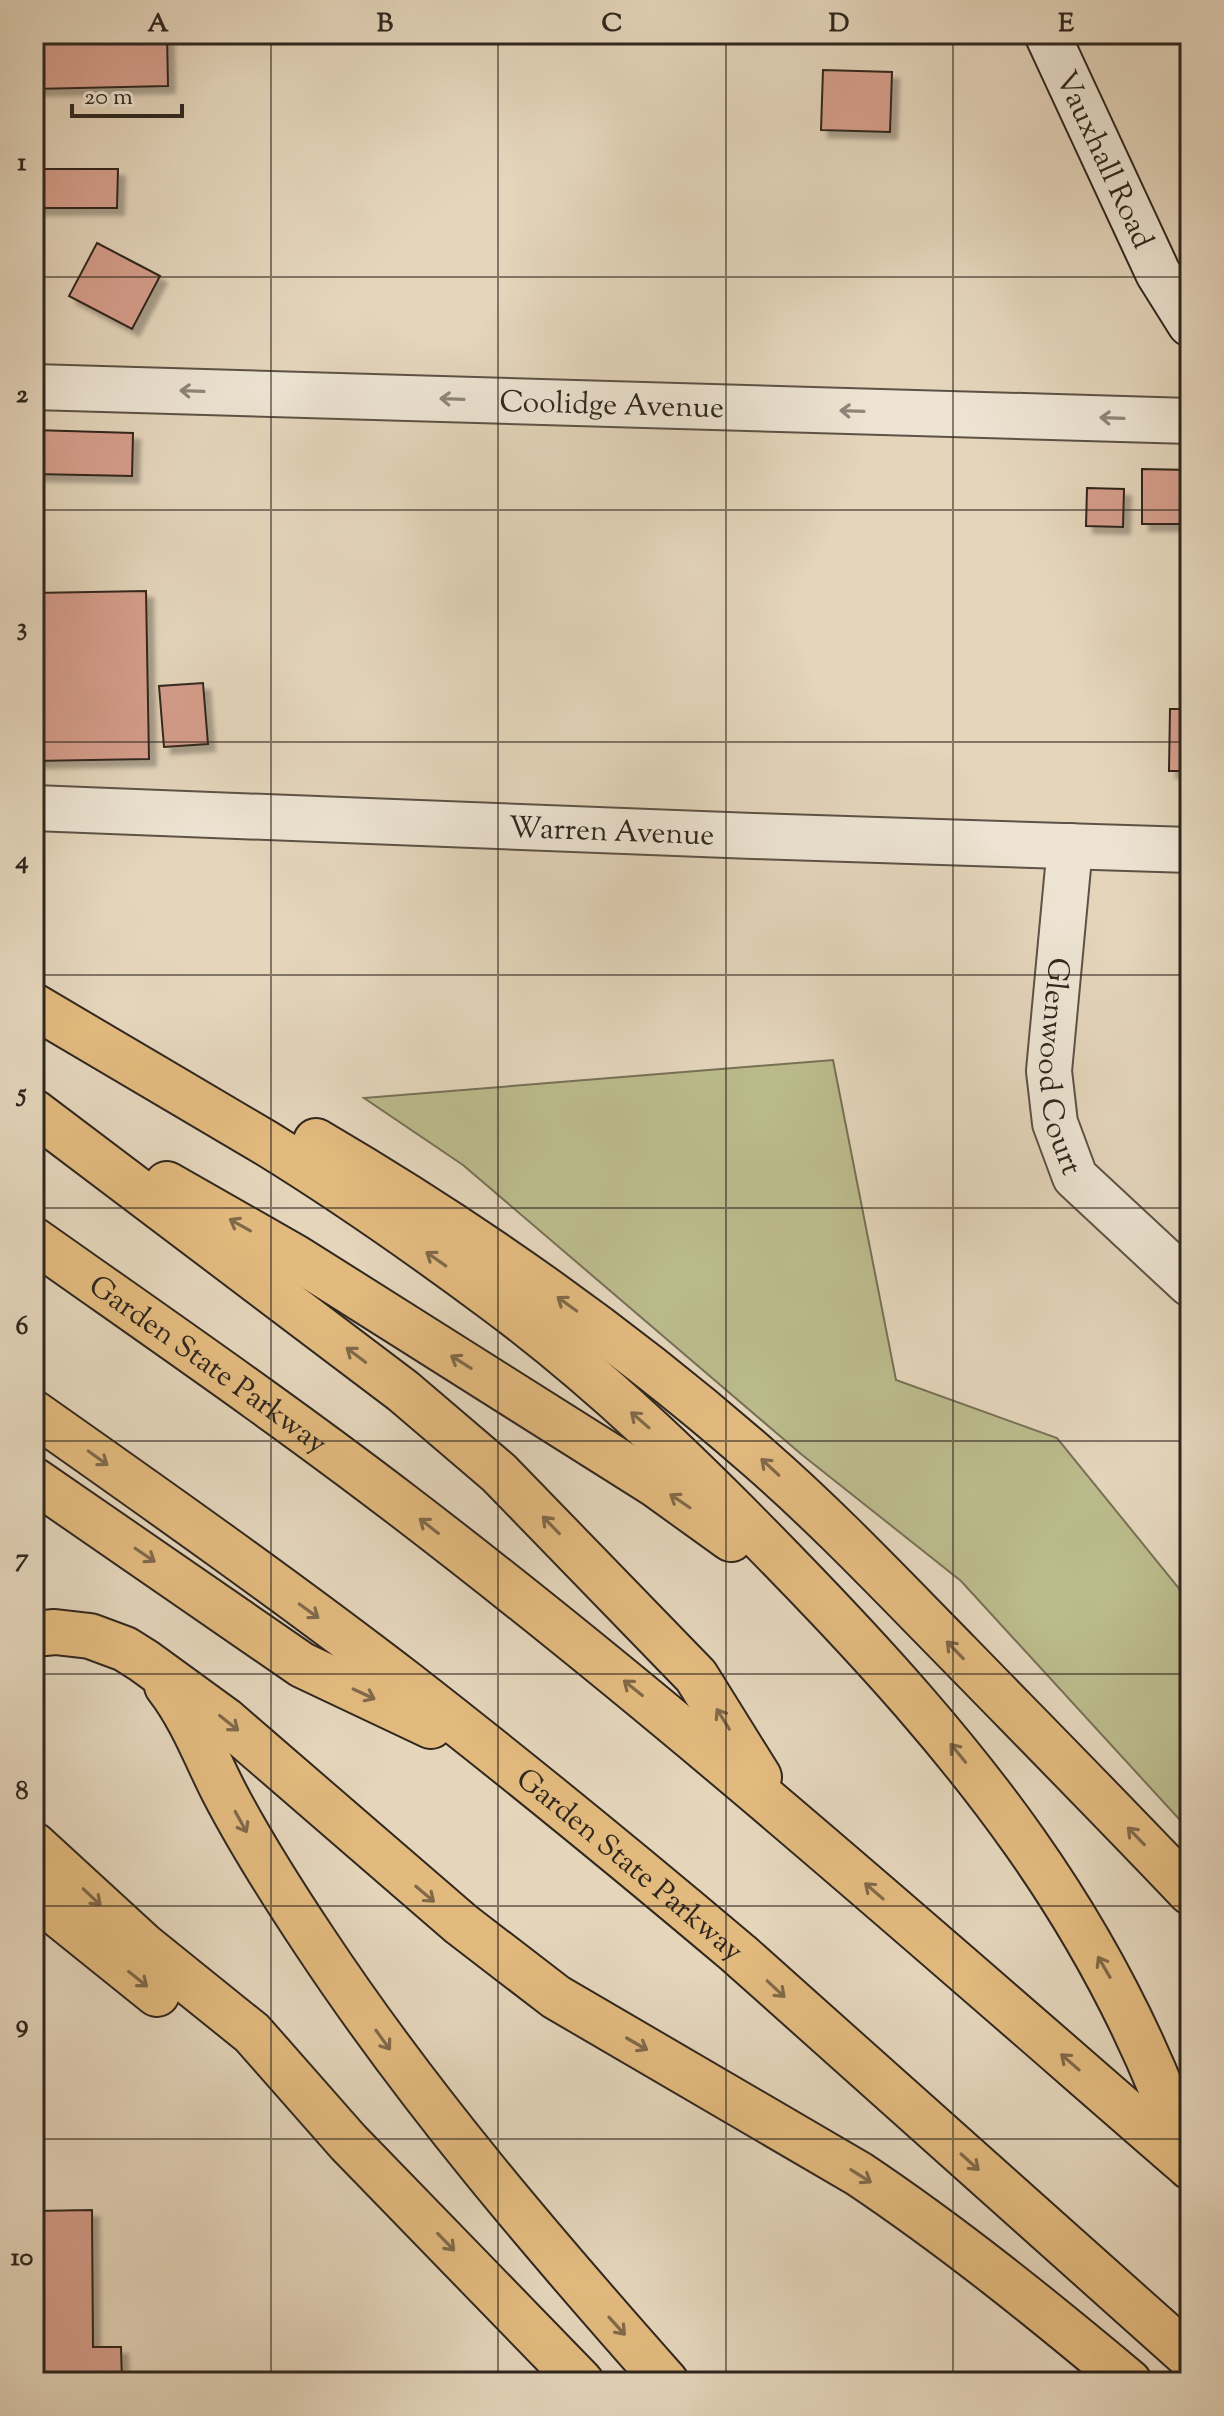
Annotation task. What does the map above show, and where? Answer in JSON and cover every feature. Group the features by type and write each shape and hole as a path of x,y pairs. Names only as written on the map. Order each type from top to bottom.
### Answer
{"highway":[{"path":"34,1006 324,1181 493,1299 551,1344 658,1436 899,1683 985,1786 1054,1882 1113,1982 1167,2099 1190,2167"},
{"path":"131,1065 276,1118 449,1224 551,1292 654,1369 762,1460 862,1554 1190,1892"},
{"path":"34,1111 261,1237 656,1485 691,1508 853,1634"},
{"path":"34,1111 382,1374 499,1473 696,1676 779,1809"},
{"name":"Garden State Parkway","path":"34,1240 403,1505 625,1682 779,1809 1190,2167"},
{"name":"Garden State Parkway","path":"34,1413 317,1617 502,1759 739,1954 1190,2357"},
{"path":"34,1480 302,1665 502,1759"},
{"path":"34,1634 73,1632 90,1636 144,1661 225,1720 438,1905 556,1997 895,2198 1059,2323 1129,2382"},
{"path":"144,1661 159,1675 184,1710 253,1843 351,1995 430,2101 567,2270 666,2382"},
{"path":"34,1845 144,1946 252,2033 348,2142 581,2382"},
{"path":"34,1895 391,2187"}],"street":[{"name":"Vauxhall Road","path":"1047,34 1158,273 1190,324"},
{"name":"Coolidge Avenue","path":"34,387 1190,421"},
{"name":"Warren Avenue","path":"34,808 1190,850"},
{"name":"Glenwood Court","path":"1070,846 1049,1071 1055,1123 1075,1177 1190,1284"}],"green space":[{"path":"833,1060 896,1380 1057,1438 1190,1602 1190,1831 961,1581 801,1454 463,1165 364,1098"}],"building":[{"path":"34,34 167,34 168,86 34,89"},
{"path":"823,70 892,72 890,132 821,130"},
{"path":"34,169 118,169 117,208 34,208"},
{"path":"97,243 160,276 132,329 69,296"},
{"path":"34,430 133,433 132,476 34,474"},
{"path":"1142,469 1190,470 1190,524 1142,524"},
{"path":"1087,488 1124,489 1123,527 1086,526"},
{"path":"146,591 149,759 34,761 34,593"},
{"path":"203,683 208,744 164,747 159,686"},
{"path":"1170,709 1190,709 1190,771 1169,771"},
{"path":"92,2210 93,2347 121,2347 122,2382 34,2382 34,2211"}]}
